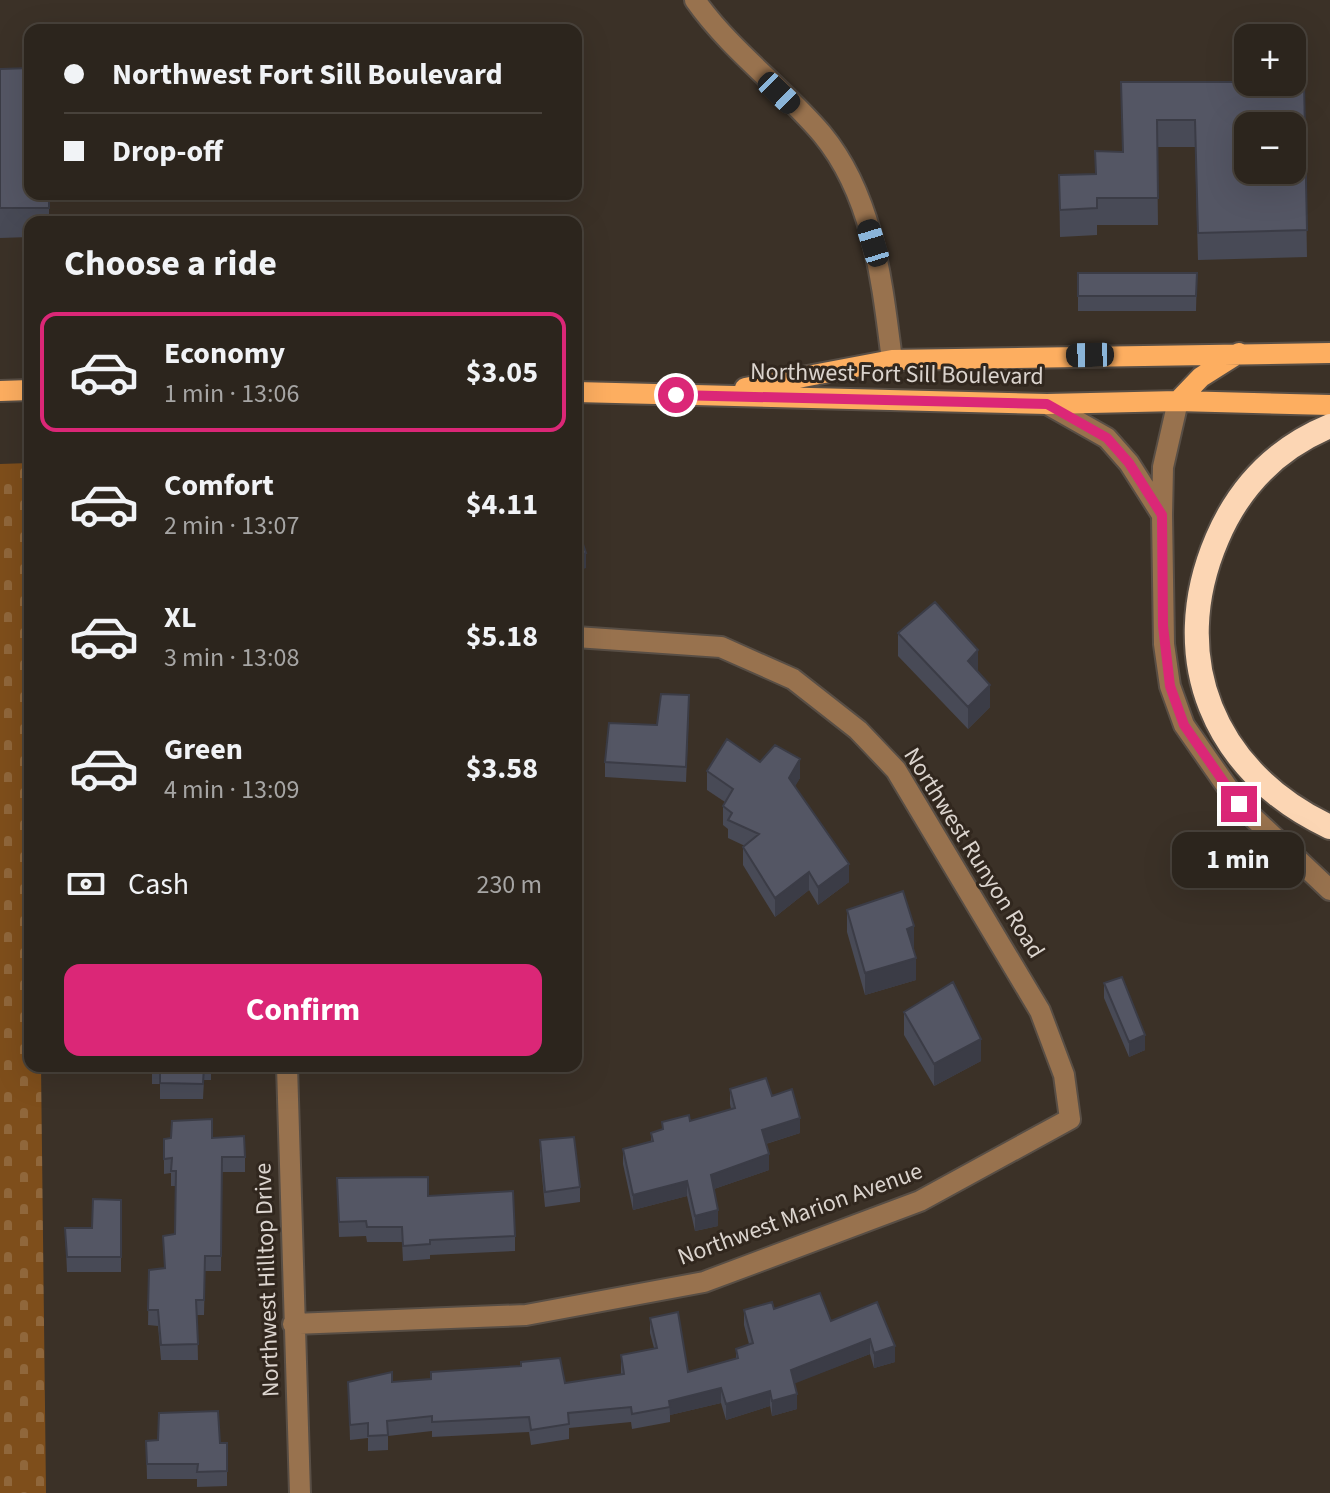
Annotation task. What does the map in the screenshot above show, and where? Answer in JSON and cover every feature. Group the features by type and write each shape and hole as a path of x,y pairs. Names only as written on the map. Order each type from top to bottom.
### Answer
{"highway":[{"path":"1330,426 1269,463 1247,484 1224,521 1197,597 1196,656 1213,714 1240,759 1280,799 1330,827"}],"main road":[{"name":"Northwest Fort Sill Boulevard","path":"702,396 892,360 1330,350"},
{"path":"1178,401 1201,377 1242,351"},
{"path":"0,391 24,390"},
{"name":"Northwest Fort Sill Boulevard","path":"582,392 1047,404 1178,401 1330,405"}],"street":[{"path":"695,0 757,72 823,135 858,195 880,267 892,360"},
{"path":"1178,401 1163,467 1164,644 1170,686 1184,725 1239,804 1330,890"},
{"path":"1047,404 1107,438 1129,463 1162,515"},
{"name":"Northwest Runyon Road","path":"582,637 721,647 793,679 858,730 896,770 1040,1011 1064,1075 1070,1119"},
{"name":"Northwest Hilltop Drive","path":"287,1072 300,1493"},
{"name":"Northwest Marion Avenue","path":"293,1324 526,1315 704,1282 920,1201 1070,1119"}],"green space":[{"path":"24,463 24,1072 41,1072 46,1493 0,1493 0,464"}],"building":[{"path":"24,68 24,200 49,200 49,208 0,208 0,69"},
{"path":"1121,82 1234,82 1234,96 1304,96 1305,112 1234,112 1234,184 1306,184 1306,181 1307,230 1198,233 1195,120 1157,120 1158,198 1097,198 1097,208 1060,210 1059,175 1096,174 1095,151 1123,152"},
{"path":"1078,273 1197,273 1196,296 1078,296"},
{"path":"935,602 978,650 968,661 990,685 968,707 898,633"},
{"path":"661,694 689,695 686,767 605,762 609,723 657,725"},
{"path":"727,739 760,762 775,745 800,759 789,778 849,864 818,887 809,872 775,898 743,847 759,834 728,820 732,813 723,806 733,789 707,771"},
{"path":"903,891 914,926 907,929 916,958 865,973 847,910"},
{"path":"1122,977 1145,1035 1129,1042 1104,983"},
{"path":"953,982 981,1039 934,1064 904,1012"},
{"path":"160,1072 204,1072 203,1084 160,1083"},
{"path":"766,1078 772,1096 792,1089 800,1118 762,1130 769,1154 711,1175 718,1210 695,1216 687,1181 633,1195 623,1149 653,1141 651,1133 663,1129 662,1122 689,1115 690,1121 735,1108 730,1089"},
{"path":"212,1119 212,1138 244,1136 245,1157 222,1157 221,1256 205,1256 204,1300 196,1300 198,1344 161,1345 158,1310 148,1310 149,1270 165,1268 163,1236 175,1234 176,1171 171,1171 172,1158 164,1159 164,1139 171,1138 172,1121"},
{"path":"574,1137 580,1187 545,1192 540,1140"},
{"path":"428,1177 428,1196 513,1191 515,1236 430,1240 430,1244 403,1246 402,1227 367,1227 366,1221 339,1222 337,1178"},
{"path":"93,1199 121,1200 121,1257 67,1257 65,1228 92,1228"},
{"path":"820,1293 831,1321 877,1302 895,1346 874,1353 870,1339 791,1370 797,1394 772,1401 770,1391 726,1404 721,1388 669,1401 670,1407 632,1414 631,1407 568,1413 569,1424 531,1430 529,1417 432,1422 432,1416 387,1421 388,1435 368,1436 368,1423 350,1425 348,1382 392,1372 392,1382 431,1379 431,1372 521,1366 521,1362 560,1358 565,1383 624,1374 621,1355 657,1348 650,1318 678,1312 688,1372 738,1358 736,1349 753,1343 744,1310 772,1302 774,1309"},
{"path":"218,1411 220,1443 227,1443 227,1471 197,1472 198,1464 147,1464 146,1441 158,1440 159,1413"}],"route":[{"path":"676,395 1047,404 1107,438 1129,463 1162,515 1163,626 1170,686 1184,725 1239,804"}]}
